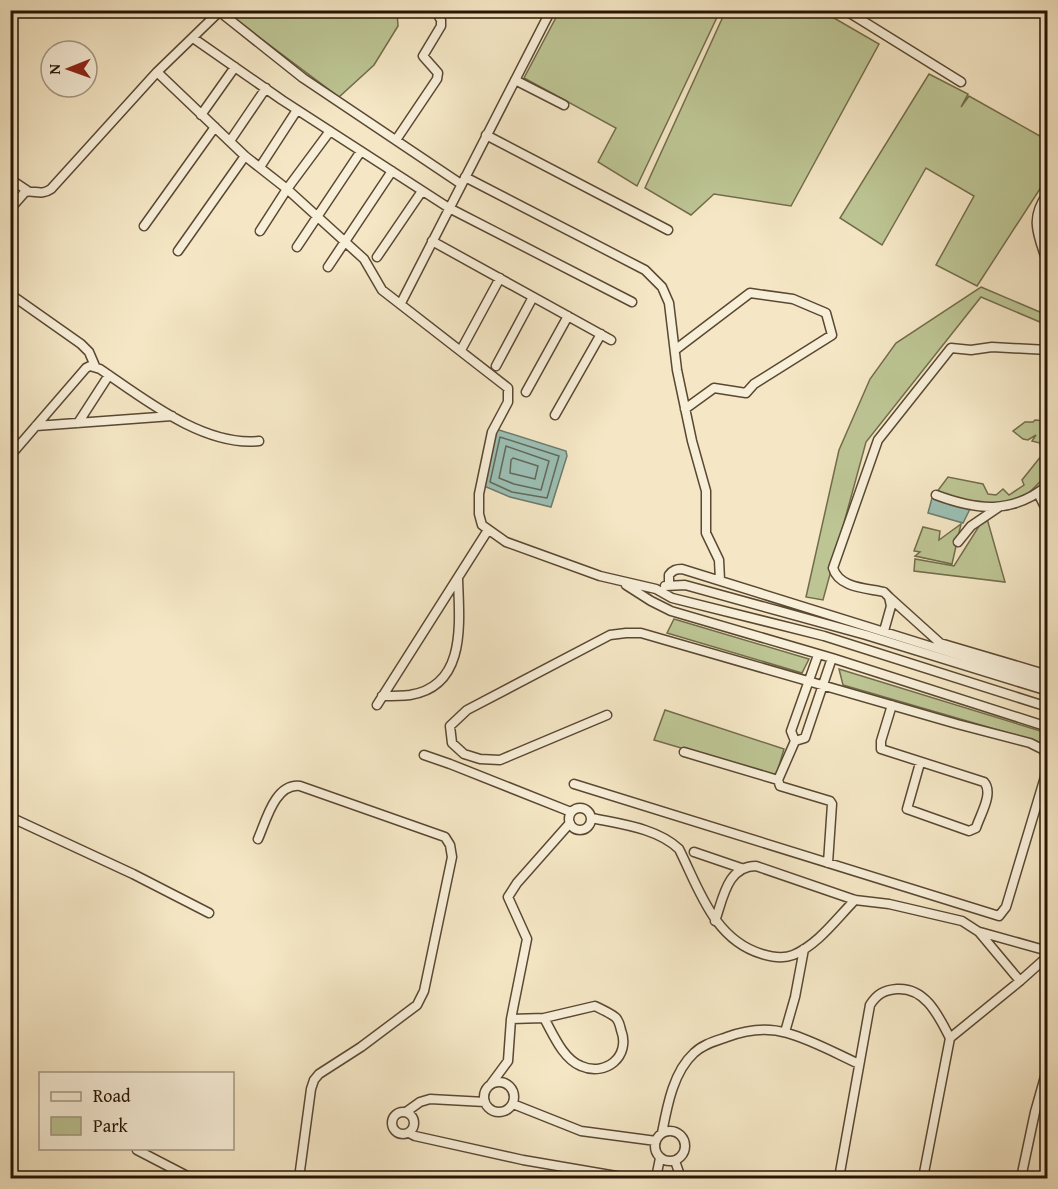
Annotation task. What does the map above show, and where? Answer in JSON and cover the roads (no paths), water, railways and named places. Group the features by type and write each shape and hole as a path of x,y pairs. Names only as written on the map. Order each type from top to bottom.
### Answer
{"street":[{"path":"396,140 437,79 436,68 423,56 441,26 441,20 435,10"},
{"path":"401,303 551,10"},
{"path":"844,10 961,82"},
{"path":"10,179 28,191 38,194 51,189 157,72 220,11 303,78 396,140 463,180 645,270 662,287 669,303 685,409 706,491 706,533 719,560 720,580"},
{"path":"193,38 297,110 449,208 632,302"},
{"path":"201,115 235,67"},
{"path":"157,72 245,156 287,189 364,259 382,290 508,388 510,396 492,432 478,495 478,514 482,525 488,530 506,542 622,582 656,589 672,598 824,636 1047,707"},
{"path":"515,80 564,105"},
{"path":"230,141 266,88"},
{"path":"260,167 297,110"},
{"path":"144,226 215,127"},
{"path":"260,231 287,189 330,131"},
{"path":"486,135 668,230"},
{"path":"297,247 361,151"},
{"path":"178,251 245,156"},
{"path":"328,267 392,171"},
{"path":"10,209 28,191"},
{"path":"376,257 423,191"},
{"path":"1047,193 1039,205 1036,218 1037,232 1047,265"},
{"path":"432,241 611,340"},
{"path":"461,350 500,278"},
{"path":"675,350 750,293 793,299 826,313 832,335 754,384 746,393 714,388 685,409"},
{"path":"10,294 81,344 89,352 95,366 190,427 245,442 259,441"},
{"path":"496,366 533,297"},
{"path":"526,392 568,316"},
{"path":"555,416 601,334"},
{"path":"1047,350 992,347 971,350 951,348 878,440 833,568 836,577 843,583 884,592 940,643 1047,675"},
{"path":"10,456 86,368 95,366"},
{"path":"78,423 109,375"},
{"path":"36,426 172,416"},
{"path":"958,542 971,526 996,508 1007,506 1038,493 1047,485"},
{"path":"1038,493 1047,513"},
{"path":"936,495 962,505 1007,506"},
{"path":"377,705 488,530"},
{"path":"669,585 669,575 676,569 720,580 1047,683"},
{"path":"382,696 412,695 433,687 453,665 459,635 458,578"},
{"path":"622,582 671,611 832,658 1047,727"},
{"path":"656,589 669,585 685,585 866,636 1047,691"},
{"path":"884,631 891,606 890,597"},
{"path":"777,624 781,612"},
{"path":"574,783 999,915 1006,907 1040,798 1047,760 1044,750 1030,743 641,633 610,635 467,710 450,726 452,743 464,754 480,759 500,760 607,715"},
{"path":"818,655 791,731 795,741 778,780 780,786 830,801 832,804 828,863"},
{"path":"795,741 805,738 832,658"},
{"path":"892,705 881,741 881,749 984,782 987,785 986,798 973,831 907,809 920,763"},
{"path":"684,752 778,780"},
{"path":"424,755 571,812 581,807 588,811 592,818 625,824 672,842 679,849 715,921 741,945 754,951 780,958 793,955 814,942 855,900"},
{"path":"258,840 277,798 291,785 300,786 445,837 450,845 452,857 424,991 417,1005 362,1047 326,1069 314,1080 299,1179"},
{"path":"491,1084 501,1082 510,1086 515,1094 510,1108 501,1112 491,1110 485,1102 485,1092 508,1060 511,1019 527,939 508,897 517,883 570,823 571,812"},
{"path":"10,817 133,874 209,913"},
{"path":"570,823 575,829 583,830 592,818"},
{"path":"694,852 741,868"},
{"path":"715,921 735,872 741,868 756,866 855,900 889,904 962,921 979,932 1020,981"},
{"path":"979,932 1047,951"},
{"path":"785,1032 795,998 804,949"},
{"path":"923,1179 950,1038 1047,956"},
{"path":"839,1179 870,1005 877,995 889,989 906,988 920,995 933,1008 950,1038"},
{"path":"511,1019 544,1018 595,1006 617,1018 624,1036 622,1055 616,1062 604,1067 582,1067 572,1060 560,1046 544,1018"},
{"path":"662,1133 672,1131 683,1140 684,1150 675,1161 665,1161 655,1150 656,1141 662,1133 667,1105 683,1066 706,1044 734,1034 759,1029 785,1032 813,1042 859,1064"},
{"path":"1021,1179 1047,1066"},
{"path":"485,1102 430,1099 396,1115 393,1125 399,1133 409,1132 415,1136 470,1150 628,1179"},
{"path":"513,1104 581,1131 656,1141"},
{"path":"406,1112 412,1116 414,1123 409,1132"},
{"path":"137,1150 191,1179"},
{"path":"656,1179 660,1158"},
{"path":"675,1161 681,1179"}],"water":[{"path":"499,430 566,451 567,456 551,507 510,497 484,486 494,432"},
{"path":"932,498 970,509 963,523 928,513"}]}
